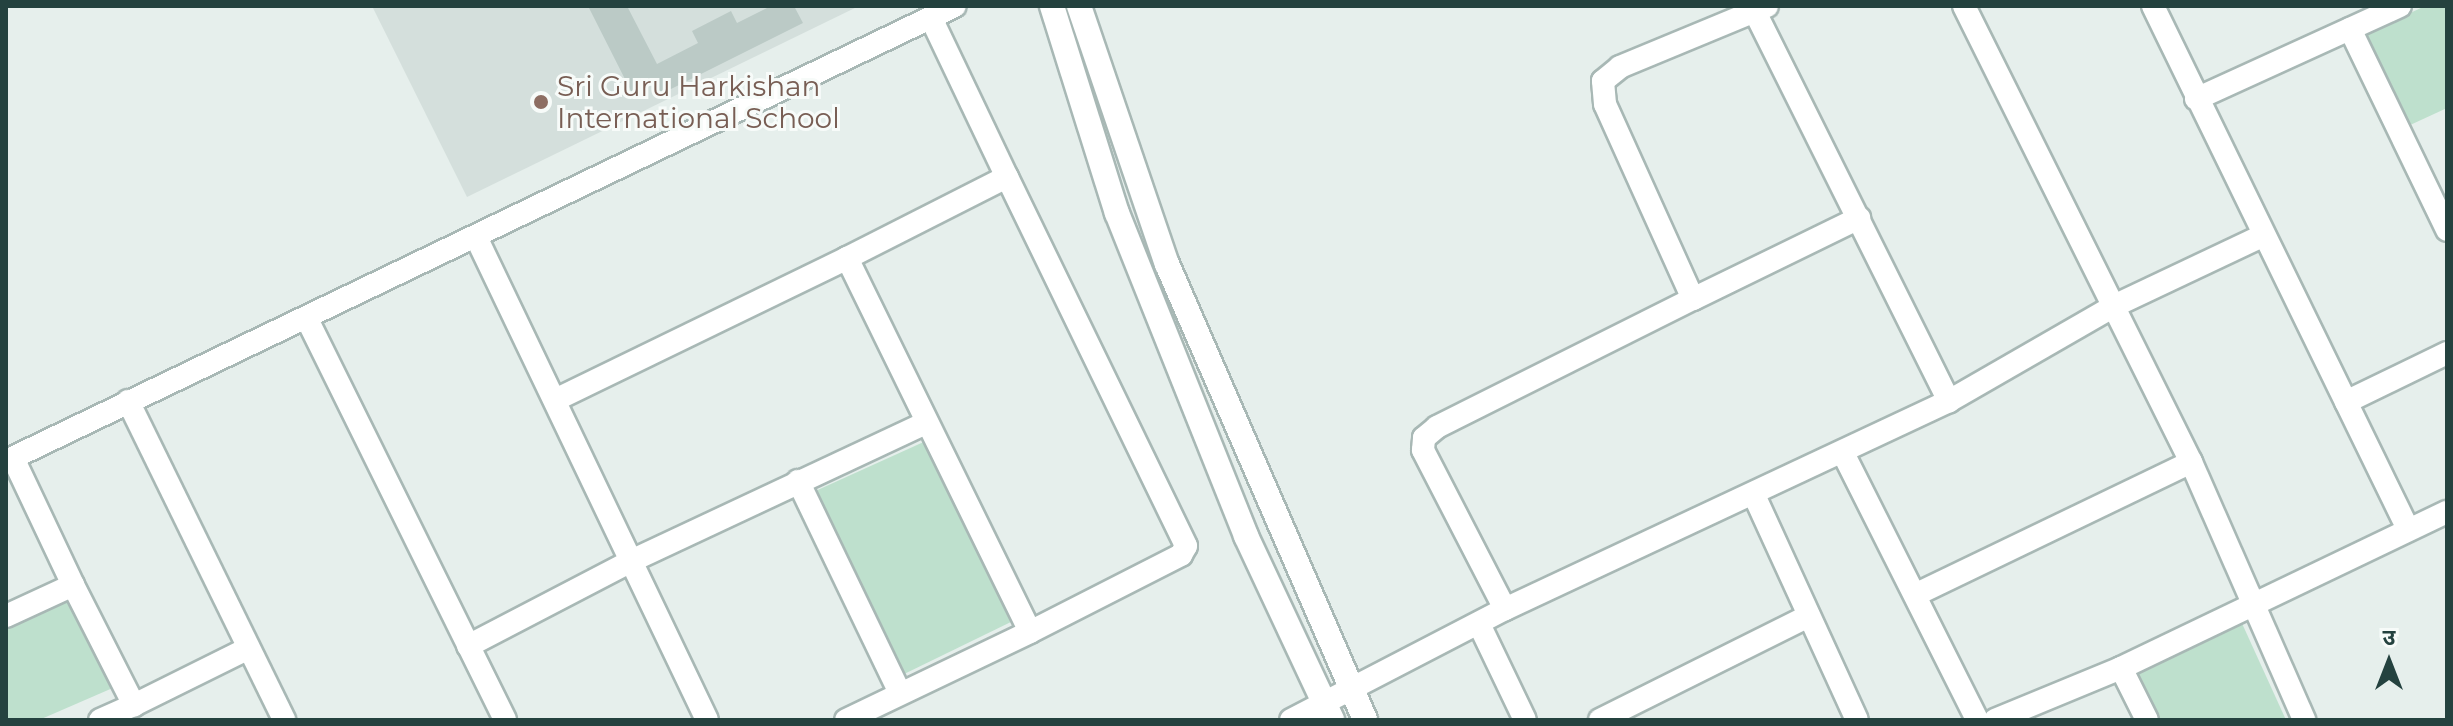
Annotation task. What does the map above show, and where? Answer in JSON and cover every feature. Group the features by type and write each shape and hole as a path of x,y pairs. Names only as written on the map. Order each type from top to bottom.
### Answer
{"street":[{"path":"134,705 10,460 128,401 308,321 955,6"},
{"path":"1052,6 1117,213 1246,536 1328,712"},
{"path":"1079,6 1167,264 1365,720"},
{"path":"1964,6 2116,305 2191,462 2250,603 2304,720"},
{"path":"2153,6 2262,236 2408,529"},
{"path":"2196,99 2400,6"},
{"path":"1693,299 1605,104 1603,81 1612,71 1761,9 1949,401"},
{"path":"846,720 1181,555 1186,546 931,18"},
{"path":"2350,29 2447,230"},
{"path":"555,400 1007,177"},
{"path":"1505,609 1423,450 1424,438 1437,427 1859,218"},
{"path":"1291,720 1328,712 1350,691 1505,609 1949,401 2116,305 2262,236"},
{"path":"477,239 707,720"},
{"path":"847,258 925,423 1030,632"},
{"path":"308,321 505,720"},
{"path":"2346,402 2447,353"},
{"path":"128,401 284,720"},
{"path":"468,646 631,561 925,423"},
{"path":"1843,453 1917,594 1977,720"},
{"path":"1917,594 2191,462"},
{"path":"798,481 900,693"},
{"path":"1754,495 1809,616 1850,718"},
{"path":"1995,720 2121,668 2250,603 2447,512"},
{"path":"6,616 73,585"},
{"path":"1600,720 1809,616"},
{"path":"1479,624 1525,720"},
{"path":"100,720 249,648"},
{"path":"2121,668 2147,720"}],"shaded area":[{"name":"Sri Guru Harkishan International School","path":"372,6 859,6 467,197"}],"green space":[{"path":"2425,6 2447,6 2447,108 2408,126 2362,36"},
{"path":"928,440 1015,620 898,677 811,493"},
{"path":"69,600 115,687 39,720 6,720 6,628"},
{"path":"2240,619 2286,720 2159,720 2135,672"}],"building":[{"path":"588,6 627,6 657,64 698,43 692,31 731,11 737,23 771,6 794,6 803,23 661,94 655,82 632,93"}],"place":[{"name":"Sri Guru Harkishan International School","path":"541,102"}]}
